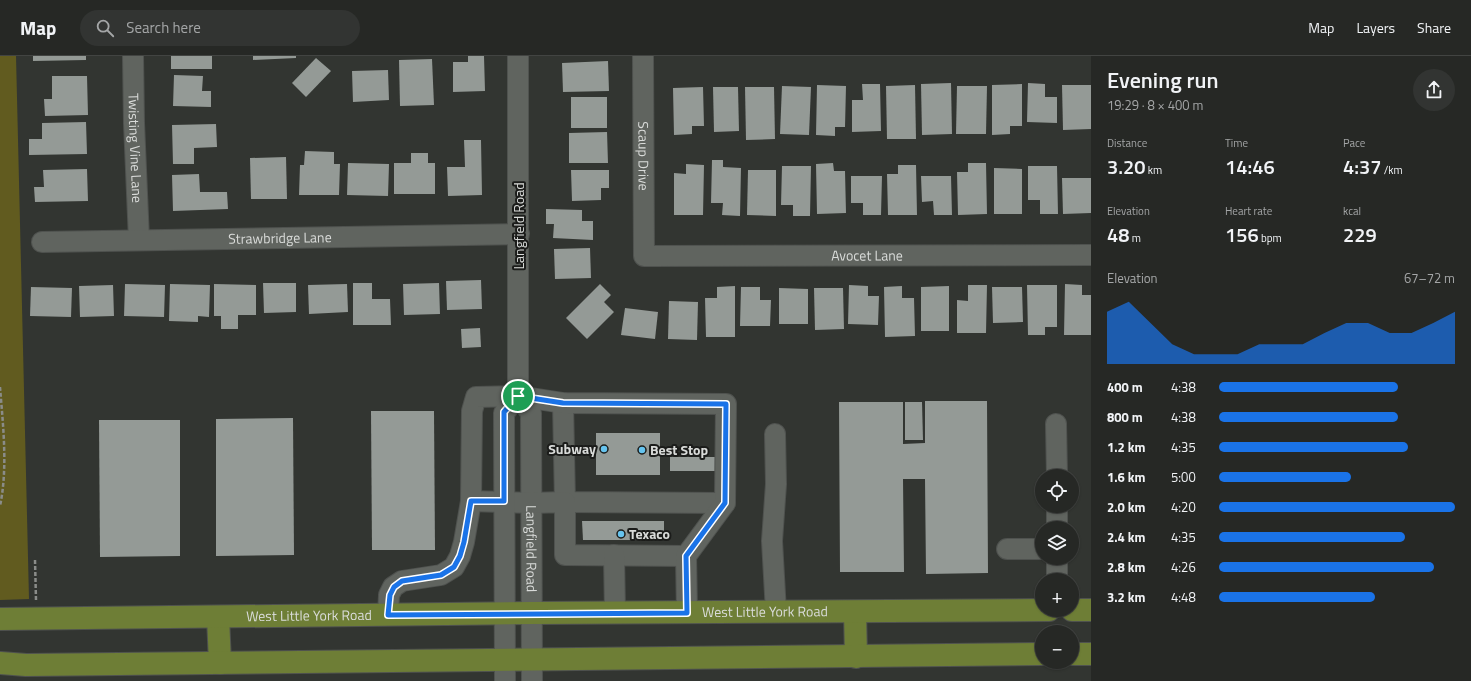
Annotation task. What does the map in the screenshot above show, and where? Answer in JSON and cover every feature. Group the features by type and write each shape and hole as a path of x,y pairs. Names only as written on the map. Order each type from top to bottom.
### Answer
{"main road":[{"name":"West Little York Road","path":"0,619 532,613 1035,610"},
{"path":"1079,610 1091,610"},
{"path":"855,612 856,657"},
{"path":"218,617 220,663"},
{"path":"0,663 220,663 505,671 856,657 1035,654"},
{"path":"1079,654 1091,654"}],"street":[{"name":"Twisting Vine Lane","path":"133,56 139,240"},
{"name":"Langfield Road","path":"518,56 518,396 531,413 532,670"},
{"name":"Scaup Drive","path":"643,56 644,256"},
{"name":"Strawbridge Lane","path":"42,242 519,234"},
{"name":"Avocet Lane","path":"644,256 1091,255"},
{"name":"Langfield Road","path":"505,671 504,412 518,396"},
{"path":"388,615 390,595 394,587 402,581 441,575 454,567 460,556 471,501 472,411 476,397 518,396 563,403 726,404 725,503 686,556 687,613"},
{"path":"563,403 565,555 686,556"},
{"path":"1056,424 1057,469"},
{"path":"775,434 776,484 772,541 776,612"},
{"path":"471,501 532,503 725,503"},
{"path":"1007,549 1035,549"},
{"path":"614,555 615,613"}],"path":[{"path":"0,387 4,443 3,484 0,506"},
{"path":"37,603 35,595 35,560 38,560"}],"shaded area":[{"path":"0,56 16,56 29,599 0,600"}],"building":[{"path":"33,56 86,56 86,60 33,61"},
{"path":"171,56 212,56 212,69 171,69"},
{"path":"253,56 296,56 296,58 253,60"},
{"path":"468,56 484,56 485,91 453,92 453,62 468,62"},
{"path":"316,58 331,71 306,97 292,83"},
{"path":"432,59 434,105 400,106 399,60"},
{"path":"608,61 609,91 563,92 562,63"},
{"path":"388,70 389,100 353,102 352,71"},
{"path":"174,75 203,76 202,91 211,91 211,107 173,106"},
{"path":"52,76 87,76 88,115 45,116 44,99 52,99"},
{"path":"951,83 952,134 922,135 921,84"},
{"path":"1028,83 1045,84 1045,97 1057,97 1057,123 1027,122"},
{"path":"862,84 880,84 881,131 852,132 852,100 863,100"},
{"path":"1022,84 1022,126 1010,126 1010,134 992,135 992,85"},
{"path":"817,85 846,86 845,127 835,127 835,136 816,135"},
{"path":"915,85 916,139 887,139 886,86"},
{"path":"1062,85 1091,85 1091,129 1063,130"},
{"path":"782,86 811,87 809,135 780,134"},
{"path":"957,86 987,86 986,134 956,134"},
{"path":"703,87 704,126 692,126 692,134 674,135 673,88"},
{"path":"713,87 738,87 739,131 714,132"},
{"path":"745,87 774,87 775,139 746,140"},
{"path":"571,97 607,97 607,128 571,128"},
{"path":"86,122 87,154 29,155 29,139 42,139 42,123"},
{"path":"216,124 217,147 194,148 194,164 173,164 172,125"},
{"path":"607,132 608,163 569,163 569,133"},
{"path":"464,140 481,140 482,195 448,196 447,167 465,167"},
{"path":"305,151 334,152 334,164 340,164 339,195 299,195 300,165 304,165"},
{"path":"411,153 428,153 428,163 435,163 435,194 394,194 394,163 411,163"},
{"path":"286,157 287,199 251,199 250,158"},
{"path":"712,160 723,160 723,167 741,168 740,216 722,215 723,203 711,203"},
{"path":"348,163 389,164 388,196 347,195"},
{"path":"833,163 834,171 845,171 846,213 817,214 816,164"},
{"path":"968,163 986,163 987,214 958,215 957,172 968,172"},
{"path":"686,164 704,165 703,215 674,215 674,173 686,174"},
{"path":"898,165 916,165 917,215 888,215 887,174 898,174"},
{"path":"782,166 811,166 810,216 793,216 793,205 781,205"},
{"path":"1028,166 1057,166 1058,214 1040,214 1040,200 1028,200"},
{"path":"994,168 1022,169 1022,214 994,214"},
{"path":"87,169 88,201 35,202 34,187 44,187 43,170"},
{"path":"571,170 609,170 609,188 601,188 601,200 572,201"},
{"path":"748,170 776,170 776,216 747,215"},
{"path":"199,174 200,192 227,192 228,209 173,211 172,175"},
{"path":"851,176 882,176 881,215 863,215 863,203 851,203"},
{"path":"921,176 951,176 952,215 934,215 933,201 922,202"},
{"path":"1062,178 1091,178 1091,213 1063,214"},
{"path":"546,209 582,210 582,221 593,221 593,240 553,238 554,224 546,224"},
{"path":"590,248 591,278 555,279 554,249"},
{"path":"481,280 482,309 447,310 446,281"},
{"path":"263,283 296,283 296,312 264,313"},
{"path":"353,283 372,283 372,299 390,299 391,325 353,325"},
{"path":"439,283 440,314 404,315 403,284"},
{"path":"125,284 165,285 164,317 124,316"},
{"path":"170,284 210,285 209,317 198,316 198,322 169,321"},
{"path":"214,284 256,285 256,315 238,315 238,329 221,329 221,316 214,316"},
{"path":"347,284 348,312 309,314 308,285"},
{"path":"600,284 611,295 604,302 614,312 587,339 566,318"},
{"path":"1065,284 1082,285 1082,295 1091,295 1091,335 1064,335"},
{"path":"113,285 114,316 80,317 79,286"},
{"path":"849,285 868,286 868,296 879,296 878,325 848,324"},
{"path":"968,285 987,285 986,333 957,333 957,300 968,301"},
{"path":"1027,285 1057,285 1057,327 1045,327 1045,335 1028,335"},
{"path":"735,286 735,337 706,337 705,298 717,298 717,287"},
{"path":"902,286 902,298 914,298 915,336 885,337 884,287"},
{"path":"949,286 949,331 921,331 921,287"},
{"path":"31,287 72,288 71,317 30,316"},
{"path":"741,287 760,287 760,300 771,300 770,326 740,326"},
{"path":"992,287 1022,287 1023,322 993,323"},
{"path":"779,288 808,289 808,324 779,324"},
{"path":"814,288 843,288 844,329 815,330"},
{"path":"669,301 698,302 697,340 668,339"},
{"path":"625,308 658,312 655,339 621,335"},
{"path":"480,328 481,347 462,348 461,329"},
{"path":"925,401 987,401 988,573 926,574 925,479 903,479 904,572 840,572 839,402 903,402 903,444 925,443"},
{"path":"905,402 922,402 923,440 905,440"},
{"path":"371,411 434,411 435,550 372,550"},
{"path":"293,418 294,555 216,556 216,419"},
{"path":"99,420 180,420 180,556 100,557"},
{"path":"596,433 660,433 660,475 596,475"},
{"path":"670,457 715,457 715,471 670,471"},
{"path":"582,521 664,521 664,540 583,540"}],"place":[{"name":"Subway","path":"604,449"},
{"name":"Best Stop","path":"642,450"},
{"name":"Texaco","path":"621,534"}],"route":[{"path":"518,396 563,403 726,404 725,503 686,556 687,613 388,615 390,595 394,587 402,581 441,575 454,567 460,556 464,542 471,501 504,501 504,412 518,396"}]}
